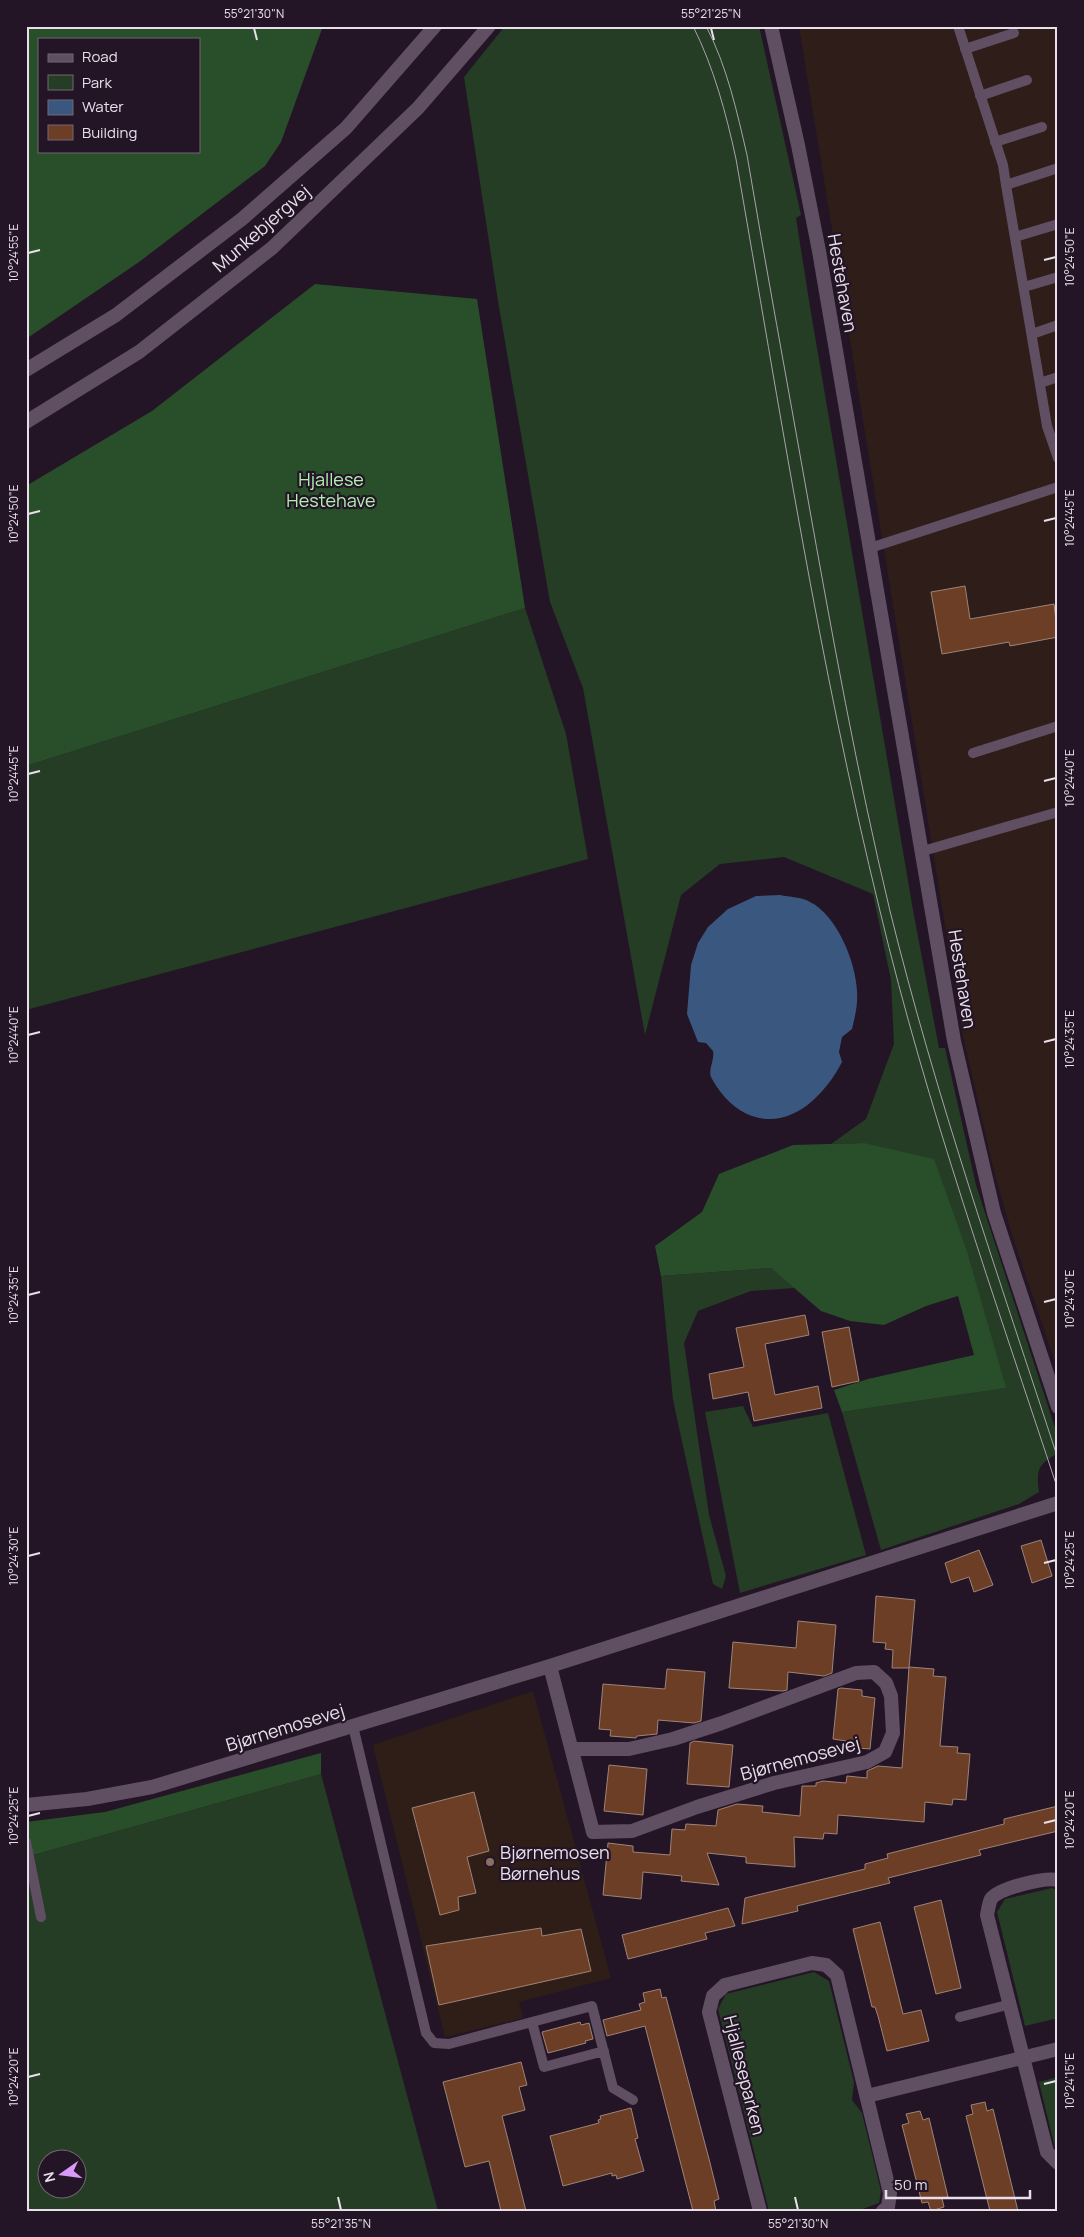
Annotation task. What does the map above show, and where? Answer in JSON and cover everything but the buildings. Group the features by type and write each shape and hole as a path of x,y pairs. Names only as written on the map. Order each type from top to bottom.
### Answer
{"street":[{"name":"Munkebjergvej","path":"26,370 116,315 242,219 346,128 436,26"},
{"name":"Munkebjergvej","path":"26,422 139,352 272,248 418,108 489,26"},
{"name":"Hestehaven","path":"771,26 798,145 819,251 954,1041 994,1213 1058,1407"},
{"name":"Bjørnemosevej","path":"26,1805 87,1799 152,1788 550,1666 1058,1503"},
{"name":"Bjørnemosevej","path":"550,1666 593,1832 632,1830 774,1783 867,1762 885,1752 893,1733 891,1696 886,1683 874,1672 856,1673 722,1723 673,1739 629,1749 572,1749"},
{"path":"1058,1880 1049,1878 1002,1891 990,1900 987,1915 1047,2152 1058,2163"},
{"name":"Hjalleseparken","path":"760,2211 709,2012 713,1996 725,1985 812,1963 826,1965 837,1975 890,2193 888,2207 883,2211"},
{"path":"867,2096 1058,2049"}],"lane":[{"path":"958,26 995,142 1006,185 1048,426 1058,458"},
{"path":"965,49 1014,33"},
{"path":"980,96 1028,80"},
{"path":"995,142 1042,127"},
{"path":"1006,185 1055,169"},
{"path":"1015,238 1058,224"},
{"path":"1024,288 1058,277"},
{"path":"1032,334 1058,325"},
{"path":"1040,383 1058,377"},
{"path":"870,548 1058,487"},
{"path":"973,753 1058,726"},
{"path":"923,851 1058,812"},
{"path":"353,1726 426,2033 434,2043 449,2044 592,2006 613,2088 633,2100"},
{"path":"26,1842 41,1917"},
{"path":"960,2017 1011,2004"},
{"path":"532,2022 544,2067 604,2051"}],"shaded area":[{"path":"799,26 1058,26 1058,1371 1012,1235 995,1175 963,1036"},
{"name":"Bjørnemosen Børnehus","path":"533,1691 611,1978 519,2002 523,2018 445,2037 373,1745"}],"green space":[{"path":"26,26 323,26 281,142 265,166 139,262 26,339"},
{"path":"505,26 759,26 801,215 796,218 810,307 913,910 939,1048 945,1048 976,1185 1058,1437 1058,1453 1042,1465 1038,1473 1039,1492 1019,1504 881,1550 842,1412 1005,1388 968,1254 864,1143 831,1144 866,1119 894,1044 891,980 873,894 784,857 720,864 681,895 645,1035 583,688 550,602 498,301 464,77"},
{"name":"Hjallese Hestehave","path":"315,284 477,299 525,608 26,766 26,486 152,411"},
{"path":"525,608 566,734 588,859 26,1010 26,766"},
{"path":"864,1143 934,1159 968,1254 1006,1388 842,1412 834,1390 868,1379 974,1355 958,1296 926,1306 884,1325 850,1321 821,1311 771,1268 661,1276 655,1246 702,1212 719,1174 793,1145"},
{"path":"771,1268 795,1288 751,1291 698,1311 684,1343 709,1515 726,1576 722,1589 713,1584 673,1400 661,1276"},
{"path":"743,1406 753,1427 828,1413 866,1555 740,1593 705,1412"},
{"path":"321,1753 321,1774 26,1857 26,1822 105,1812"},
{"path":"321,1774 438,2211 26,2211 26,1857"},
{"path":"1052,1888 1058,1891 1058,2018 1025,2026 997,1912 1005,1899"},
{"path":"814,1972 829,1981 854,2082 852,2100 862,2113 881,2191 879,2203 857,2211 769,2211 718,2009 726,1994"},
{"path":"1058,2077 1058,2150 1055,2148 1039,2082"}],"water":[{"path":"780,895 807,900 820,908 829,917 849,954 856,980 857,1006 852,1029 842,1037 839,1052 842,1062 825,1088 802,1108 789,1115 775,1119 760,1118 745,1113 721,1093 711,1077 710,1070 713,1051 706,1043 698,1042 687,1014 691,965 698,943 708,927 728,909 756,896"}],"tram line":[{"path":"693,26 719,91 736,159 819,630 858,818 880,911 940,1130 1058,1490"},
{"path":"706,26 726,73 747,155 836,651 856,755 890,911 927,1050 991,1255 1058,1459"}],"place":[{"name":"Bjørnemosen Børnehus","path":"490,1862"}]}
